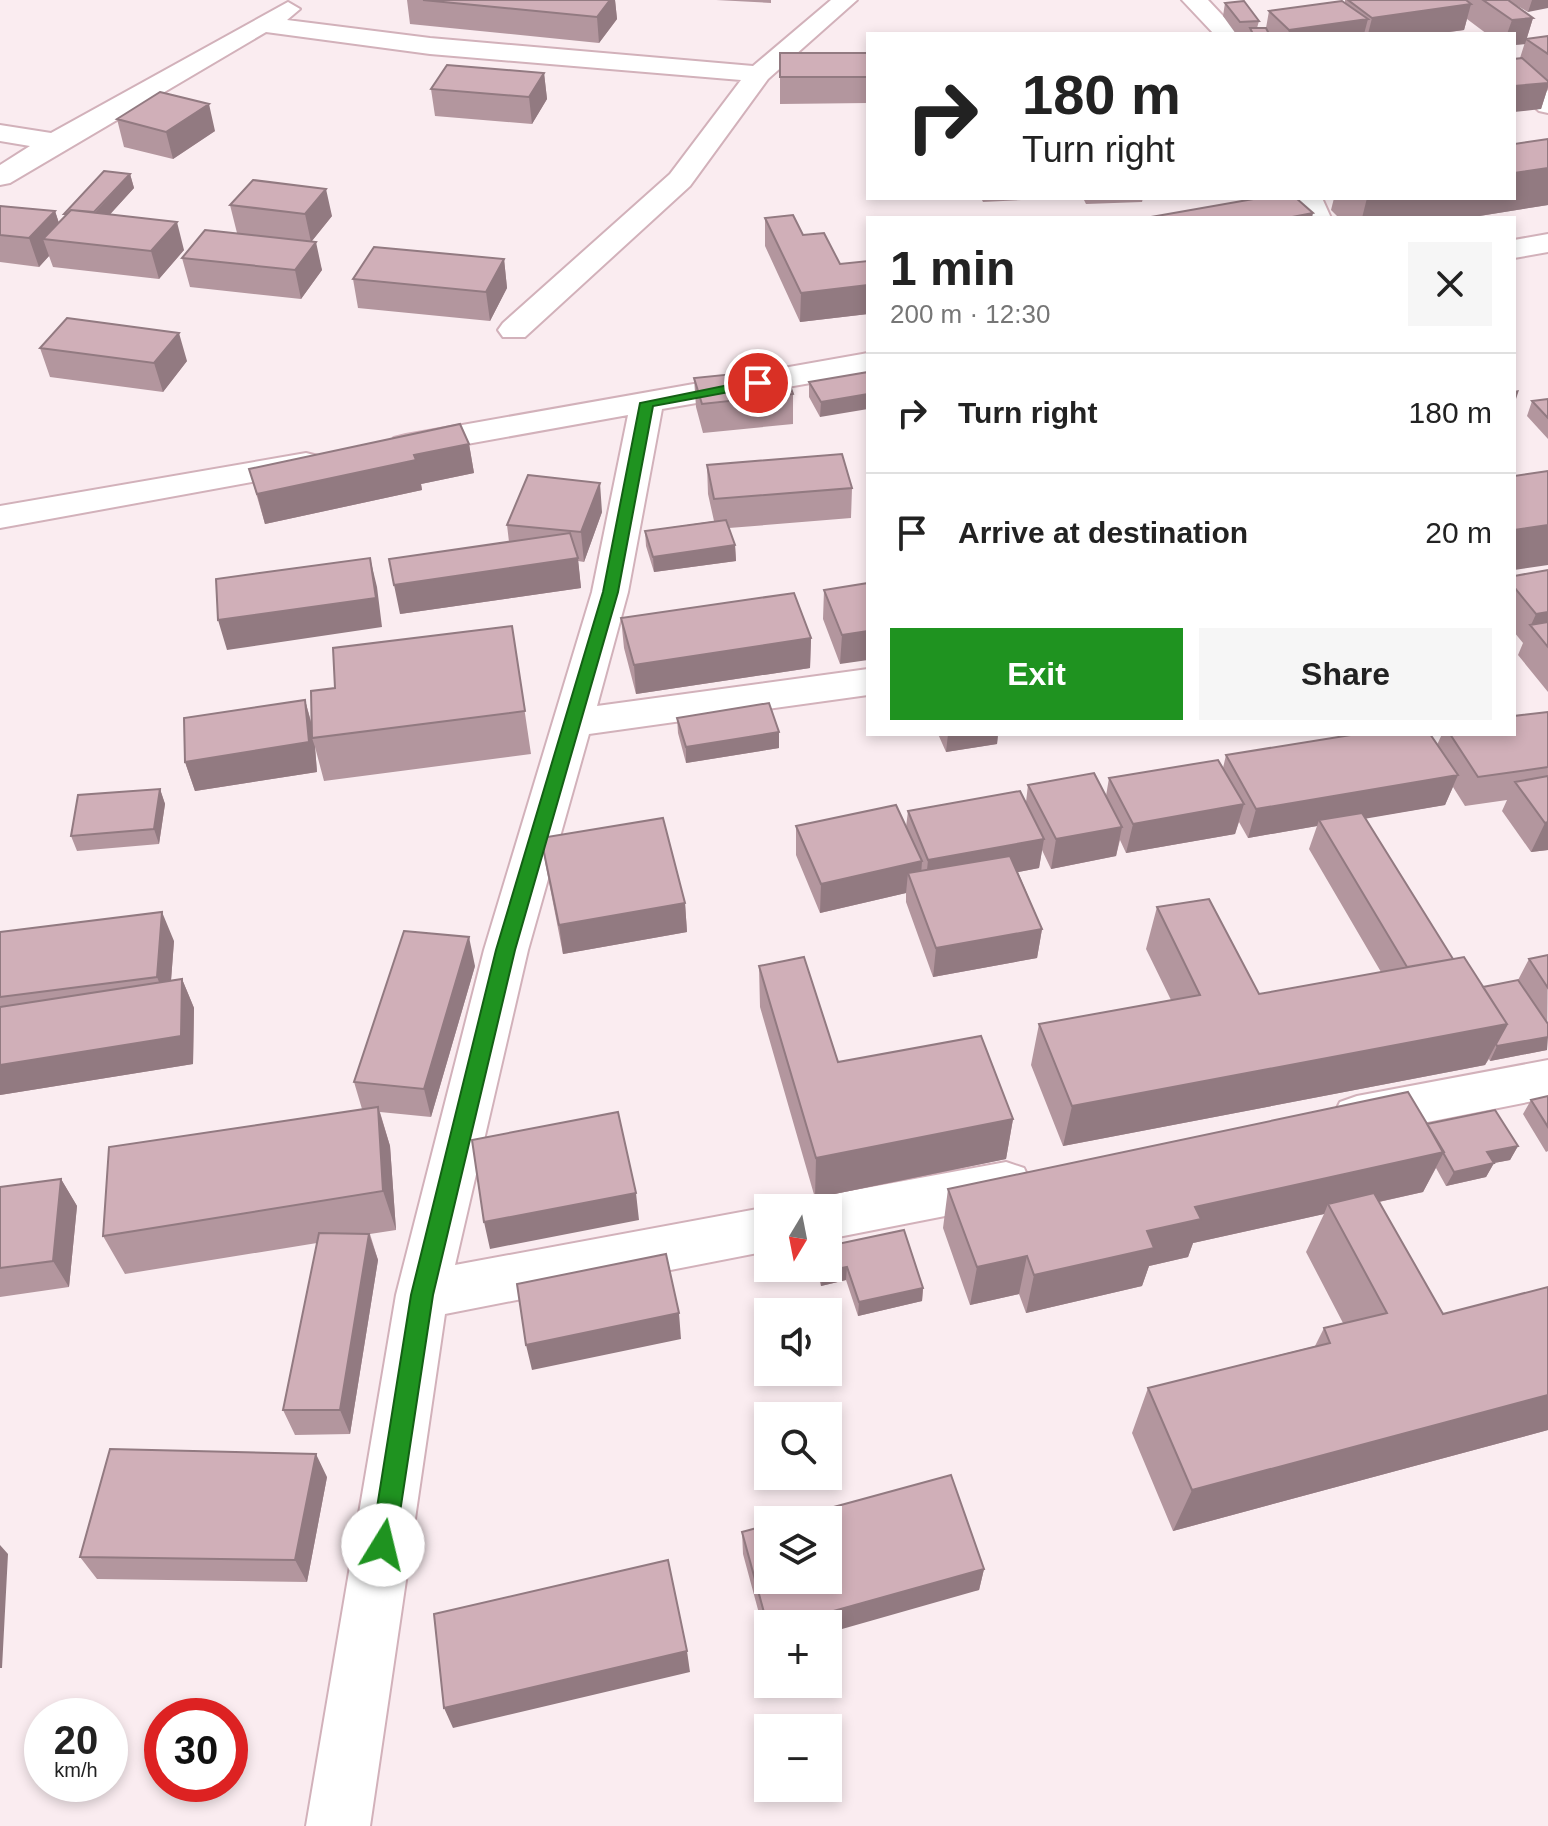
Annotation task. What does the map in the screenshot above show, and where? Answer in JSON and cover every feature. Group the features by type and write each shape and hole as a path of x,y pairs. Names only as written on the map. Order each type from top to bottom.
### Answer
{"street":[{"path":"0,177 55,142 303,0"},
{"path":"514,330 680,180 759,74 845,0"},
{"path":"1194,0 1226,32"},
{"path":"263,24 430,46 759,74"},
{"path":"1516,76 1548,105"},
{"path":"0,133 55,142"},
{"path":"1516,249 1548,243"},
{"path":"0,517 866,363"},
{"path":"338,1826 422,1295 506,950 610,592 647,403"},
{"path":"572,723 866,682"},
{"path":"1313,1124 1548,1079"},
{"path":"842,1214 1047,1175"},
{"path":"422,1295 754,1232"}],"building":[{"path":"423,0 610,0 597,17"},
{"path":"1348,0 1466,0 1471,4 1372,18"},
{"path":"1483,0 1508,0 1533,18 1512,20"},
{"path":"1244,1 1259,21 1240,22 1225,3"},
{"path":"1342,1 1368,19 1289,30 1269,11"},
{"path":"1250,28 1266,28 1268,32 1252,32"},
{"path":"1548,36 1548,54 1526,39"},
{"path":"780,53 866,53 866,77 780,77"},
{"path":"1522,58 1548,83 1516,86 1516,59"},
{"path":"447,65 544,73 529,97 431,89"},
{"path":"160,92 209,104 166,132 117,119"},
{"path":"1548,139 1548,168 1516,173 1516,144"},
{"path":"104,171 130,174 94,212 71,210 64,214"},
{"path":"253,180 326,189 305,214 230,205"},
{"path":"1248,200 1298,200 1313,213 1297,216 1157,216"},
{"path":"0,206 55,211 29,238 0,235"},
{"path":"71,210 177,222 151,251 43,239"},
{"path":"793,215 803,235 824,233 840,264 866,261 866,285 801,293 765,218"},
{"path":"205,230 316,242 295,270 182,258"},
{"path":"374,247 504,259 486,292 353,279"},
{"path":"67,318 179,333 154,363 40,348"},
{"path":"784,369 793,394 702,404 694,378"},
{"path":"866,372 866,394 821,402 809,382"},
{"path":"1548,399 1548,418 1532,401"},
{"path":"460,424 469,444 414,455 416,460 257,494 249,469"},
{"path":"842,454 852,488 714,499 707,465"},
{"path":"1548,471 1548,525 1516,530 1516,476"},
{"path":"528,475 600,483 581,532 507,525"},
{"path":"726,520 735,545 653,557 645,531"},
{"path":"570,533 578,558 394,585 389,559"},
{"path":"370,558 376,598 218,620 216,579"},
{"path":"1548,570 1548,612 1536,614 1516,589 1516,576"},
{"path":"866,583 866,631 842,635 824,590"},
{"path":"794,593 811,638 634,665 621,618"},
{"path":"1548,622 1548,647 1530,625"},
{"path":"512,626 525,711 312,738 311,691 335,688 333,648"},
{"path":"305,700 309,742 185,762 184,718"},
{"path":"769,703 779,732 686,747 677,718"},
{"path":"1548,712 1548,767 1478,777 1451,736 1516,736 1516,716"},
{"path":"1345,736 1431,736 1458,775 1256,809 1226,755"},
{"path":"1218,760 1244,804 1133,824 1109,778"},
{"path":"1094,773 1122,827 1056,839 1028,785"},
{"path":"1548,776 1548,822 1545,823 1515,782"},
{"path":"160,789 154,829 71,836 78,795"},
{"path":"1020,791 1044,839 928,860 908,811"},
{"path":"896,805 922,861 821,884 796,826"},
{"path":"1362,813 1453,959 1407,967 1319,820"},
{"path":"663,818 685,903 559,925 541,838"},
{"path":"1010,856 1042,929 936,948 908,873"},
{"path":"1209,899 1259,994 1464,957 1507,1024 1072,1106 1039,1024 1200,995 1157,907"},
{"path":"162,912 157,977 0,997 0,932"},
{"path":"404,931 469,937 424,1089 354,1082"},
{"path":"1548,955 1548,988 1529,959"},
{"path":"804,957 838,1062 981,1036 1013,1119 816,1158 759,966"},
{"path":"182,979 181,1036 0,1065 0,1007"},
{"path":"1518,980 1548,1024 1548,1037 1497,1046 1507,1024 1483,987"},
{"path":"1408,1092 1444,1152 1195,1207 1201,1219 1147,1231 1154,1248 1034,1275 1027,1256 977,1267 948,1189"},
{"path":"1548,1096 1548,1127 1531,1100"},
{"path":"378,1107 383,1191 103,1236 109,1147"},
{"path":"1495,1110 1518,1146 1487,1152 1494,1163 1454,1172 1427,1124"},
{"path":"618,1112 636,1193 484,1222 472,1140"},
{"path":"61,1179 53,1261 0,1268 0,1187"},
{"path":"1374,1193 1443,1314 1548,1287 1548,1395 1192,1490 1148,1388 1330,1343 1324,1328 1387,1313 1328,1204"},
{"path":"904,1230 923,1288 859,1302 847,1267 842,1268 842,1243"},
{"path":"319,1233 369,1234 340,1410 283,1410"},
{"path":"666,1254 679,1313 526,1345 517,1284"},
{"path":"110,1449 316,1454 295,1560 80,1557"},
{"path":"951,1475 984,1569 837,1610 763,1610 759,1594 842,1594 842,1506 837,1506"},
{"path":"754,1529 754,1576 742,1532"},
{"path":"668,1560 687,1651 444,1708 434,1614"}],"route":[{"path":"383,1545 422,1295 506,950 610,592 647,403 758,383"}]}
